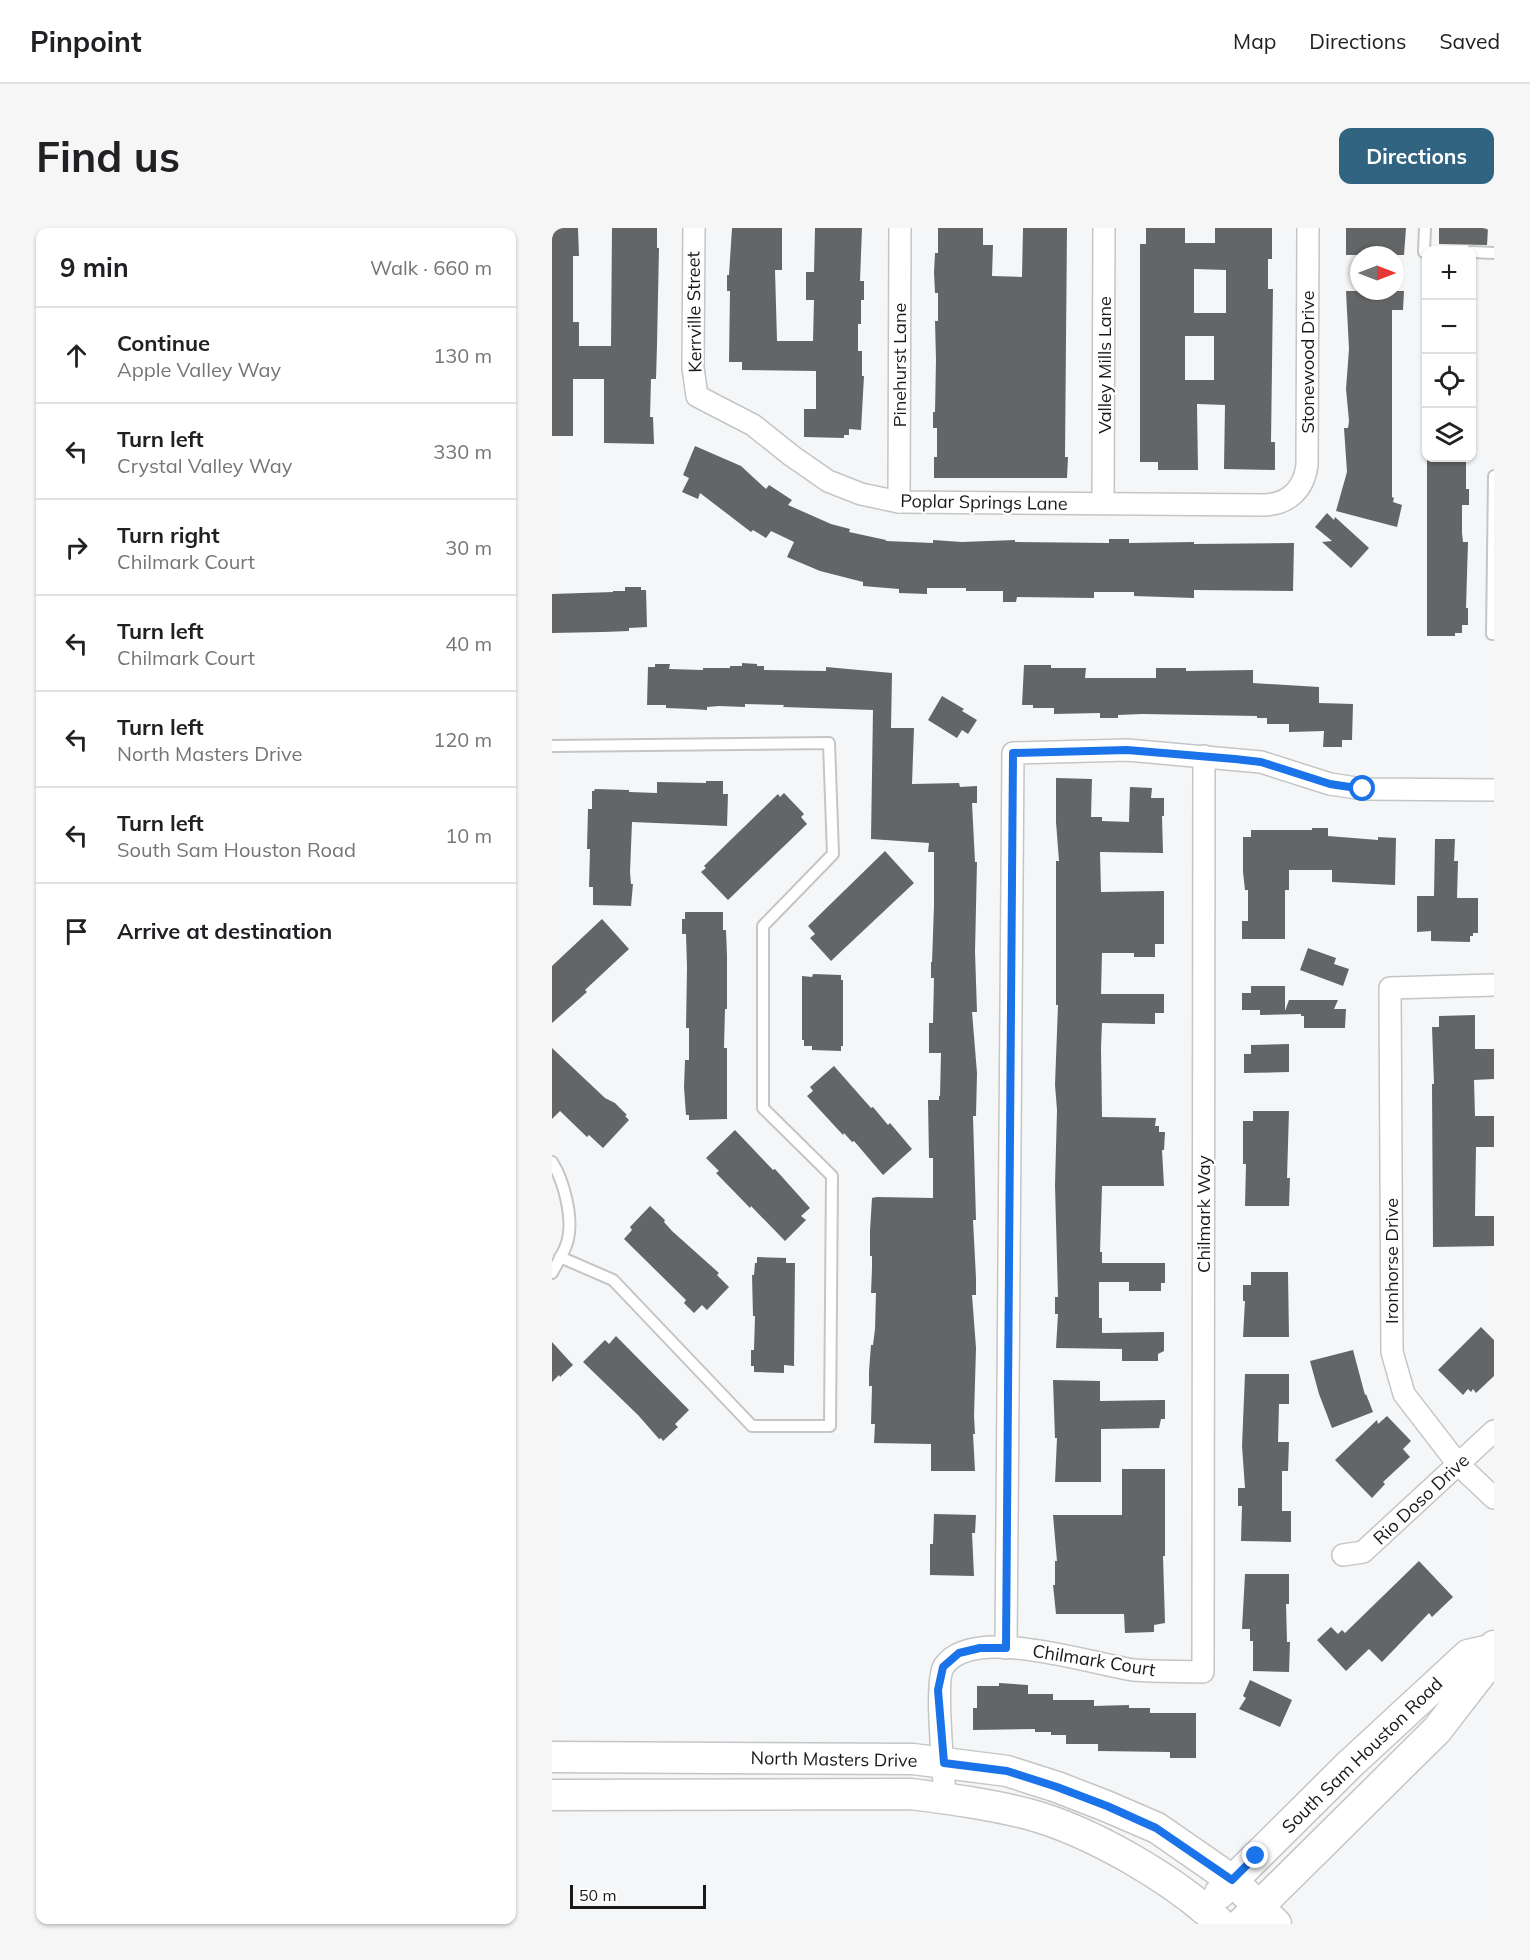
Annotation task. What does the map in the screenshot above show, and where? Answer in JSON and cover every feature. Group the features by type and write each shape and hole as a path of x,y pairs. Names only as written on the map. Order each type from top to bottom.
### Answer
{"main road":[{"name":"South Sam Houston Road","path":"1205,1919 1232,1880 1348,1765 1468,1655 1492,1648"},
{"name":"South Sam Houston Road","path":"1259,1918 1437,1730 1488,1664 1492,1648"},
{"name":"North Masters Drive","path":"552,1757 913,1759 1007,1771 1107,1806 1156,1828 1232,1880 1259,1918"},
{"name":"North Masters Drive","path":"552,1795 911,1794 945,1798 1029,1815 1084,1835 1139,1864 1205,1919"}],"street":[{"name":"Kerrville Street","path":"694,228 693,368 697,396"},
{"name":"Pinehurst Lane","path":"899,502 900,228"},
{"name":"Valley Mills Lane","path":"1103,502 1104,228"},
{"name":"Stonewood Drive","path":"1296,493 1305,478 1307,465 1308,228"},
{"name":"Poplar Springs Lane","path":"697,396 753,426 828,481 861,494 899,502 1277,504 1296,493"},
{"path":"1006,1648 1013,753 1127,750 1261,762 1330,784 1363,789 1494,790"},
{"name":"Chilmark Way","path":"1203,1672 1204,756"},
{"name":"Ironhorse Drive","path":"1494,986 1390,988 1392,1352 1404,1394 1458,1464 1494,1498"},
{"name":"Rio Doso Drive","path":"1343,1554 1363,1552 1494,1431"},
{"name":"Chilmark Court","path":"945,1798 938,1690 943,1667 959,1653 980,1648 1006,1648 1053,1653 1134,1670 1203,1672"}],"lane":[{"path":"1424,246 1425,228"},
{"path":"1476,252 1494,253"},
{"path":"1494,476 1492,634 1494,634"},
{"path":"552,746 829,743 833,854 763,926 763,1108 832,1176 831,1426 752,1426 613,1280 560,1257"},
{"path":"552,1162 568,1201 568,1239 552,1273"}],"building":[{"path":"552,228 578,228 579,256 573,256 573,322 579,322 579,346 611,346 612,228 657,228 657,248 659,248 656,379 651,379 650,417 653,417 654,444 604,443 604,379 573,379 573,436 552,436"},
{"path":"732,228 782,228 782,270 775,270 777,341 813,341 814,300 806,300 806,272 814,272 815,228 862,228 860,281 864,281 864,300 861,300 861,324 858,324 858,351 862,351 862,376 864,376 861,430 849,429 849,435 844,435 844,438 804,437 804,409 816,409 816,371 742,370 742,362 729,362 730,291 727,291 727,275 729,275"},
{"path":"938,228 983,228 983,245 993,245 992,276 1022,277 1023,228 1067,228 1065,457 1068,457 1067,478 934,478 934,457 937,457 937,428 933,428 933,412 935,412 935,321 938,321 938,293 935,293 934,272 935,253 938,253"},
{"path":"1146,228 1185,228 1185,243 1215,243 1215,228 1272,228 1272,259 1268,259 1268,289 1273,289 1271,442 1275,442 1275,470 1224,469 1225,405 1197,404 1198,470 1158,470 1158,462 1140,462 1140,244 1146,244","holes":["1194,269 1226,270 1226,313 1194,313","1185,336 1214,336 1214,380 1185,380"]},
{"path":"1346,228 1406,228 1404,255 1404,246 1350,246 1350,255 1346,255"},
{"path":"1439,228 1488,228 1487,245 1439,244"},
{"path":"1346,291 1350,291 1350,300 1404,300 1403,310 1392,310 1392,497 1393,502 1402,505 1397,527 1336,511 1347,472 1344,428 1348,428 1349,421 1346,389 1349,349"},
{"path":"695,446 741,466 766,489 769,485 792,500 788,505 831,524 850,529 849,532 886,541 933,543 933,540 962,542 1015,540 1015,542 1109,543 1109,539 1129,539 1129,543 1294,543 1293,591 1194,590 1194,598 1134,596 1134,592 1094,592 1094,598 1017,597 1016,602 1003,602 1003,591 927,588 927,594 899,593 899,589 863,586 863,582 820,571 787,557 794,542 771,531 766,538 753,530 751,532 700,493 698,499 682,492 689,478 683,475"},
{"path":"1427,462 1466,462 1466,489 1469,489 1469,505 1462,505 1462,533 1463,542 1468,542 1466,608 1468,608 1468,625 1462,625 1462,633 1455,633 1455,636 1427,636"},
{"path":"1327,513 1334,520 1335,517 1369,548 1351,568 1322,542 1332,541 1315,527"},
{"path":"625,587 641,587 641,590 646,590 647,627 629,628 629,631 552,633 552,594 625,591"},
{"path":"742,663 764,666 764,670 826,671 826,667 892,673 891,728 914,728 912,784 959,783 960,787 977,786 977,803 972,803 975,862 977,862 975,952 977,1012 972,1012 977,1073 976,1116 973,1116 976,1295 972,1295 976,1348 975,1434 973,1434 975,1471 931,1471 931,1444 874,1443 875,1424 871,1424 872,1386 869,1386 869,1371 875,1329 876,1293 871,1293 872,1198 933,1198 933,1158 929,1158 928,1100 939,1100 941,1053 929,1053 929,1023 933,1023 934,978 931,978 931,962 934,852 928,852 929,843 871,839 873,710 745,704 745,707 707,707 707,710 647,705 648,667 655,667 655,664 670,664 669,669 703,670 703,668 742,666"},
{"path":"1024,665 1086,668 1085,678 1156,678 1156,668 1186,668 1186,671 1253,670 1253,683 1319,687 1319,703 1353,704 1352,740 1342,740 1342,747 1323,747 1324,731 1289,732 1289,724 1267,724 1267,718 1257,718 1257,716 1142,714 1100,718 1100,713 1054,714 1054,708 1033,708 1033,705 1022,705"},
{"path":"942,696 977,720 968,734 962,730 957,738 928,720"},
{"path":"1056,778 1092,779 1091,817 1102,817 1102,821 1129,822 1130,787 1152,788 1151,798 1164,798 1163,853 1100,852 1101,892 1164,891 1164,944 1155,944 1155,957 1134,957 1134,953 1102,953 1101,994 1164,994 1164,1013 1155,1013 1155,1024 1102,1023 1101,1048 1102,1117 1156,1118 1155,1126 1159,1126 1159,1132 1165,1132 1164,1150 1162,1150 1164,1186 1102,1186 1100,1252 1102,1252 1102,1263 1165,1263 1165,1283 1161,1283 1161,1291 1129,1291 1129,1282 1099,1282 1099,1318 1102,1318 1102,1333 1164,1332 1164,1351 1158,1354 1158,1361 1122,1361 1122,1349 1056,1348 1058,1314 1055,1314 1055,1297 1058,1297 1055,1085 1058,1005 1056,1005 1056,861 1059,861"},
{"path":"706,781 723,781 723,794 728,794 727,826 632,822 631,906 593,905 593,887 589,887 590,849 587,849 588,809 592,809 592,791 595,789 629,790 629,792 657,793 657,782 706,783"},
{"path":"784,793 804,814 801,817 807,824 728,900 701,872 706,868 704,866 778,794 780,797"},
{"path":"1312,828 1328,828 1328,836 1378,840 1378,837 1396,838 1395,885 1332,882 1332,870 1289,870 1289,890 1285,890 1285,939 1242,939 1242,921 1248,921 1248,890 1245,890 1243,872 1243,837 1251,837 1251,830 1312,830"},
{"path":"1435,839 1455,839 1454,861 1458,861 1457,898 1478,898 1478,933 1470,936 1470,942 1431,941 1431,931 1417,932 1417,896 1434,896"},
{"path":"885,851 914,883 831,961 810,938 815,934 808,926"},
{"path":"685,912 723,912 727,956 724,1048 727,1048 727,1119 689,1120 689,1115 686,1115 684,1087 685,1060 689,1060 689,1028 686,1028 686,934 682,934 682,919 685,919"},
{"path":"602,919 629,949 585,990 587,992 552,1023 552,966"},
{"path":"1308,948 1336,958 1334,964 1349,969 1343,986 1300,970"},
{"path":"813,974 841,975 841,980 843,980 843,1046 841,1046 841,1051 812,1050 812,1046 804,1046 804,1040 802,1040 802,976 812,977"},
{"path":"1251,986 1285,986 1285,1011 1289,1000 1338,1000 1334,1009 1346,1009 1345,1028 1304,1028 1304,1016 1301,1014 1260,1015 1260,1010 1242,1010 1242,993 1251,993"},
{"path":"1475,1015 1475,1049 1494,1049 1494,1079 1474,1080 1475,1116 1494,1116 1494,1147 1476,1147 1475,1216 1494,1216 1494,1246 1433,1247 1432,1027 1439,1027 1439,1016"},
{"path":"1289,1044 1289,1072 1244,1073 1244,1054 1251,1054 1251,1045"},
{"path":"552,1048 605,1098 615,1103 627,1115 625,1116 629,1120 603,1148 589,1135 587,1137 560,1111 552,1119"},
{"path":"834,1066 912,1149 883,1175 854,1141 852,1142 844,1133 843,1135 807,1096 813,1091 810,1087"},
{"path":"1253,1111 1289,1111 1287,1178 1290,1178 1289,1206 1245,1206 1246,1164 1243,1164 1243,1121 1253,1121"},
{"path":"735,1130 773,1170 775,1169 810,1208 801,1216 806,1220 785,1241 716,1173 719,1171 706,1158"},
{"path":"650,1206 665,1220 664,1222 672,1231 719,1273 717,1275 729,1287 707,1310 702,1305 694,1313 684,1303 686,1300 624,1239 632,1230 630,1227"},
{"path":"757,1257 786,1258 786,1263 795,1263 794,1366 784,1365 784,1373 754,1372 754,1366 751,1366 755,1316 753,1316 752,1275 754,1275"},
{"path":"1251,1272 1288,1272 1289,1337 1243,1337 1245,1301 1243,1301 1243,1285 1251,1285"},
{"path":"1481,1327 1494,1340 1494,1376 1476,1393 1473,1389 1471,1392 1468,1389 1463,1395 1438,1370"},
{"path":"616,1336 689,1410 675,1424 678,1427 663,1441 583,1362 605,1340 609,1344"},
{"path":"552,1342 573,1365 552,1382"},
{"path":"1353,1350 1365,1395 1373,1412 1332,1428 1310,1361"},
{"path":"1245,1374 1289,1374 1289,1404 1279,1404 1278,1442 1289,1442 1288,1471 1282,1471 1282,1511 1291,1511 1291,1542 1241,1541 1242,1506 1238,1506 1238,1488 1245,1488 1242,1446"},
{"path":"1053,1380 1100,1381 1100,1401 1165,1400 1165,1419 1161,1419 1159,1428 1101,1429 1101,1482 1055,1482 1057,1438 1055,1438"},
{"path":"1387,1416 1411,1441 1403,1449 1410,1457 1383,1482 1385,1484 1372,1498 1335,1460 1377,1420 1378,1424"},
{"path":"1122,1469 1165,1469 1165,1556 1163,1556 1165,1623 1154,1625 1154,1632 1125,1633 1124,1614 1056,1614 1053,1585 1055,1585 1055,1561 1057,1561 1053,1515 1122,1515"},
{"path":"934,1514 976,1515 975,1533 972,1533 974,1576 930,1575 930,1544 933,1544"},
{"path":"1419,1561 1453,1597 1432,1617 1429,1613 1382,1662 1369,1649 1346,1671 1317,1640 1331,1627 1338,1634 1342,1630 1345,1633"},
{"path":"1245,1574 1289,1574 1289,1604 1286,1604 1287,1642 1290,1642 1289,1672 1253,1671 1253,1641 1250,1641 1250,1629 1242,1629"},
{"path":"1250,1680 1292,1700 1280,1727 1239,1709 1246,1698 1243,1696"},
{"path":"999,1683 1028,1685 1028,1694 1053,1694 1053,1700 1094,1700 1094,1706 1129,1705 1129,1708 1150,1708 1150,1713 1196,1713 1196,1758 1170,1758 1170,1752 1098,1751 1098,1744 1066,1744 1066,1735 1035,1732 1035,1729 973,1730 973,1708 977,1708 977,1686 999,1686"}],"route":[{"path":"1256,1856 1232,1880 1156,1828 1107,1806 1007,1771 944,1763 938,1690 943,1667 959,1653 980,1648 1006,1648 1013,753 1127,750 1235,759 1261,762 1330,784 1363,789"}]}
